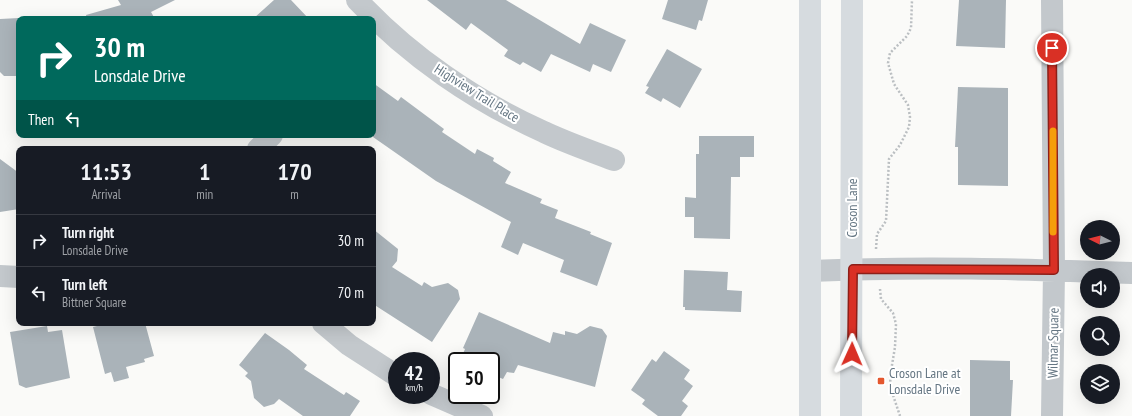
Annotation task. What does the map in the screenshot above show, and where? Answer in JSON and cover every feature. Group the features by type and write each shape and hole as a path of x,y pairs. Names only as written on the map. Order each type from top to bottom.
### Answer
{"main road":[{"path":"810,0 810,416"},
{"name":"Croson Lane","path":"851,416 853,269 852,0"}],"street":[{"name":"Highview Trail Place","path":"357,0 368,16"},
{"name":"Wilmar Square","path":"1052,0 1054,270 1052,416"},
{"name":"Highview Trail Place","path":"376,27 445,76 496,108 544,132 614,160"},
{"path":"261,146 269,138"},
{"path":"810,271 853,269 1054,270 1132,273"},
{"path":"0,276 16,277"},
{"path":"327,326 349,345 388,370"},
{"path":"440,398 482,416"}],"path":[{"path":"900,416 891,389 890,377 895,347 896,324 893,313 881,299 878,270 877,234 886,221 888,210 887,165 892,154 905,137 910,127 908,105 894,84 888,63 890,53 907,36 911,28 912,0"}],"building":[{"path":"118,0 175,0 151,12 153,16 86,16 121,5"},
{"path":"274,0 291,0 306,16 256,16"},
{"path":"427,0 506,0 580,44 590,23 626,40 611,72 593,64 590,72 551,54 541,72 523,62 520,65 504,56 508,50 471,23 466,30"},
{"path":"668,0 708,0 702,21 699,20 696,30 662,19"},
{"path":"959,0 1006,0 1005,48 956,46"},
{"path":"16,18 16,76 4,76 0,72 0,19"},
{"path":"667,49 702,69 680,108 663,98 661,102 645,93 649,87 646,86"},
{"path":"376,85 398,101 401,97 444,129 442,132 475,154 477,149 494,158 493,161 511,172 505,183 542,199 540,203 558,210 555,218 591,232 590,234 612,243 597,286 560,272 564,260 523,243 518,255 501,247 511,222 436,181 374,138 376,138"},
{"path":"958,87 1008,88 1008,186 958,185 958,147 955,147"},
{"path":"699,136 754,136 754,157 740,157 740,177 731,177 730,239 694,238 694,217 685,217 685,197 696,198 696,154 699,154"},
{"path":"0,159 16,171 16,209 0,212"},
{"path":"376,231 398,249 397,261 392,267 422,286 424,282 432,287 448,283 458,290 460,299 432,342 376,306"},
{"path":"684,270 728,272 727,290 742,291 741,312 685,310 685,307 683,307"},
{"path":"479,312 550,343 553,332 565,335 565,331 577,334 590,326 602,329 607,336 595,387 518,365 514,373 507,372 503,379 500,378 500,352 464,352 465,349 463,348"},
{"path":"47,326 48,332 62,330 70,378 26,388 19,385 10,332"},
{"path":"146,326 154,356 144,359 145,362 126,367 129,378 114,382 111,372 105,374 93,327"},
{"path":"265,333 307,365 304,369 344,395 346,392 360,401 350,416 303,416 279,399 274,404 264,407 254,398 251,381 245,376 248,373 239,365"},
{"path":"664,351 690,370 684,379 693,386 682,401 688,406 681,416 658,416 642,404 645,400 631,390 652,359 656,362"},
{"path":"970,360 1010,361 1010,380 1013,380 1011,416 970,416"}],"slow traffic":[{"path":"1053,131 1053,232"}],"place":[{"name":"Croson Lane at Lonsdale Drive","path":"881,381"}],"route":[{"path":"852,354 853,269 1054,270 1052,48"}]}
